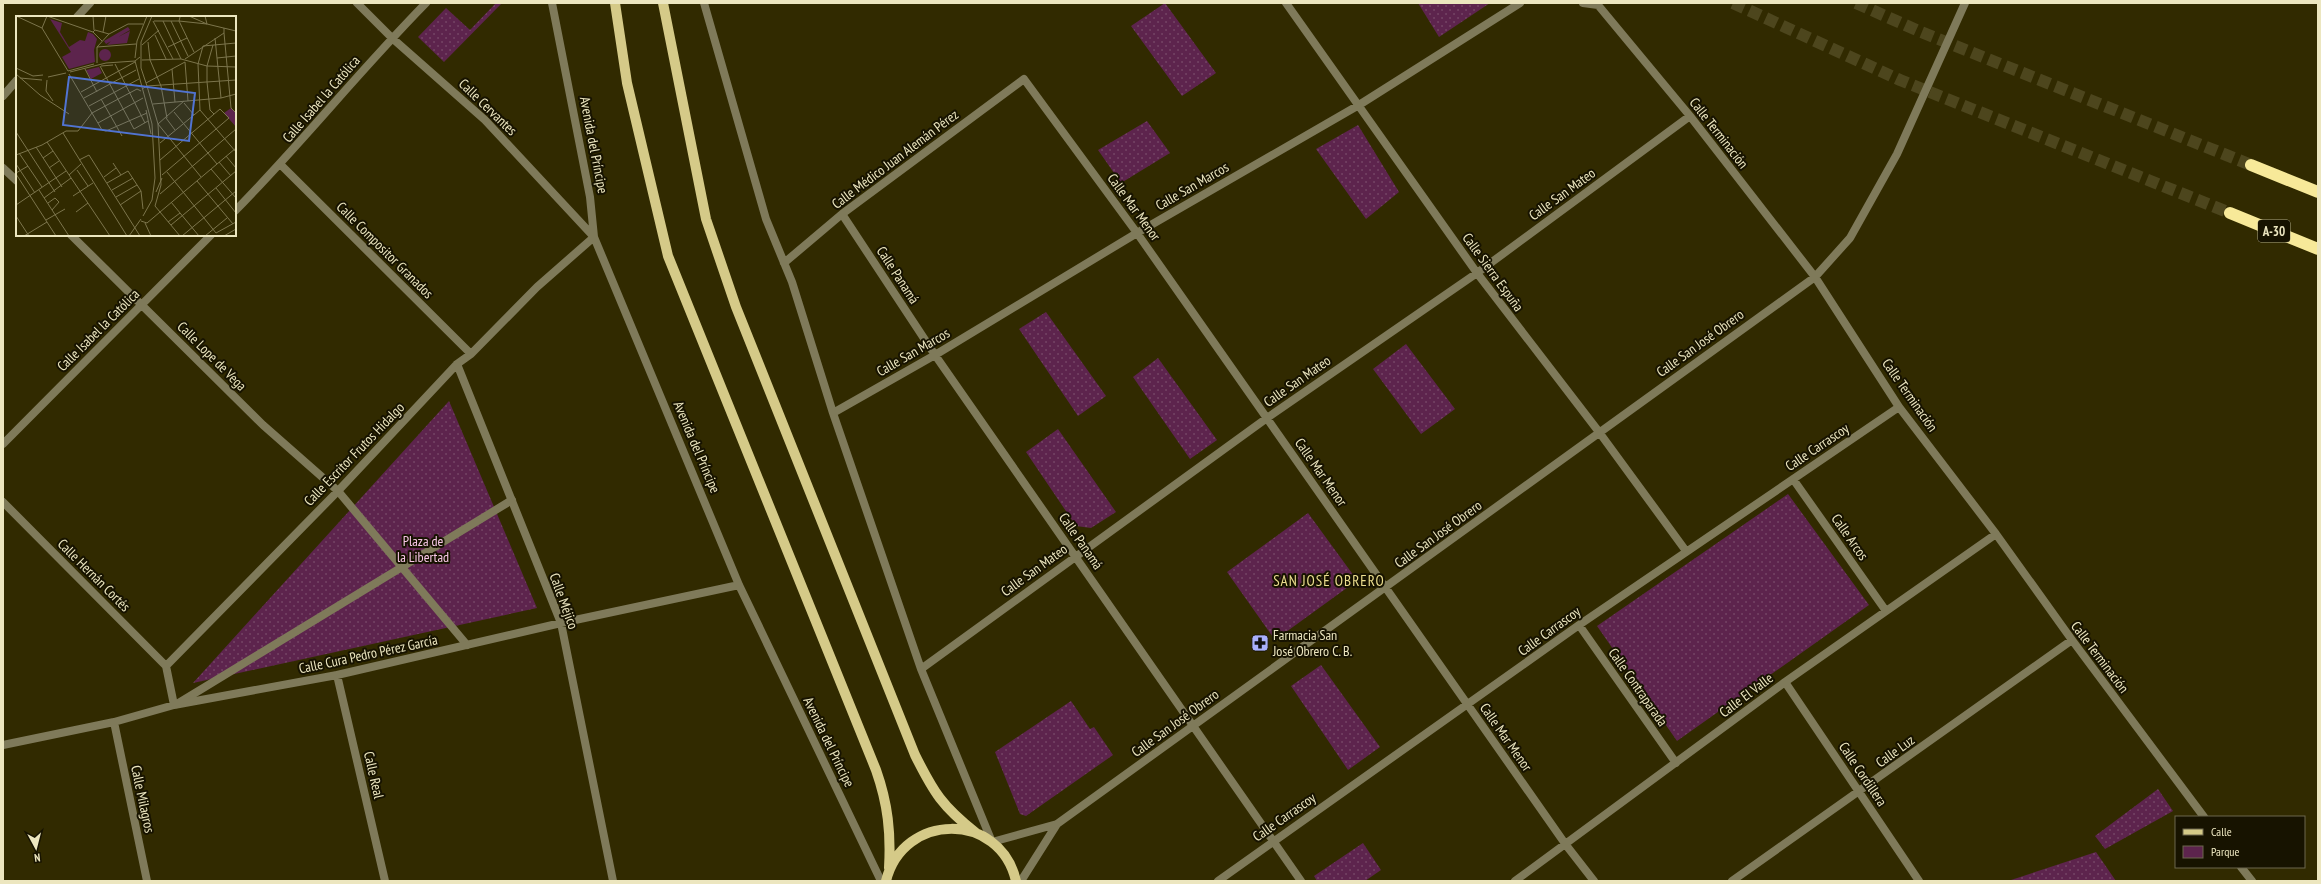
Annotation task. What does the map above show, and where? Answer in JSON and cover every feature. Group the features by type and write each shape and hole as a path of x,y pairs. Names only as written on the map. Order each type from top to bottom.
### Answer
{"highway":[{"path":"2251,165 2318,192"},
{"name":"A-30","path":"2230,213 2318,249"}],"main road":[{"name":"Avenida del Príncipe","path":"615,3 627,83 668,256 876,770 888,813 891,840 889,868"},
{"path":"662,3 706,218 736,307 915,755 933,791 951,813 976,833 992,842 1004,855 1013,870 1016,881"},
{"path":"886,881 889,868 902,850 910,842 925,833 942,829 960,828 976,833"}],"street":[{"path":"78,16 90,3"},
{"name":"Calle Cervantes","path":"357,3 392,38 485,120 594,237"},
{"name":"Calle Isabel la Católica","path":"236,210 280,165 392,38 426,3"},
{"name":"Avenida del Príncipe","path":"552,3 590,197 594,237 739,585 881,881"},
{"path":"704,3 766,219 784,264 833,413 921,669 992,842"},
{"name":"Calle Sierra Espuña","path":"1286,3 1359,104 1477,273 1686,551"},
{"name":"Calle San Marcos","path":"833,413 935,355 1137,233 1359,104 1520,3"},
{"name":"Calle Terminación","path":"1583,3 1598,5 1690,116 1815,277 1900,407 1996,534 2072,640 2203,816"},
{"name":"Calle San José Obrero","path":"992,842 1057,824 1387,588 1598,432 1815,277 1853,232 1897,154 1965,3"},
{"name":"Calle Médico Juan Alemán Pérez","path":"784,264 842,214 1024,79"},
{"name":"Calle Mar Menor","path":"1024,79 1137,233 1566,845 1594,881"},
{"path":"3,96 16,81"},
{"name":"Calle San Mateo","path":"921,669 1267,418 1477,273 1690,116"},
{"name":"Calle Compositor Granados","path":"280,165 471,354"},
{"path":"3,168 16,181"},
{"name":"Calle Panamá","path":"842,214 935,355 1076,556 1192,726 1274,840 1301,881"},
{"name":"Calle Lope de Vega","path":"72,236 263,425 338,491 467,645"},
{"name":"Calle Isabel la Católica","path":"3,444 210,236"},
{"name":"Calle Escritor Frutos Hidalgo","path":"166,666 338,491 457,364 471,354 537,287 594,237"},
{"name":"Calle Méjico","path":"457,364 561,623 613,881"},
{"name":"Calle Carrascoy","path":"1218,881 1579,625 1900,407"},
{"name":"Calle Arcos","path":"1793,479 1886,611"},
{"path":"166,666 174,705 512,500"},
{"name":"Calle Hernán Cortés","path":"3,502 166,666"},
{"name":"Calle El Valle","path":"1515,881 1566,845 1785,682 1996,534"},
{"name":"Calle Cura Pedro Pérez García","path":"3,745 114,722 174,705 337,675 561,623 739,585"},
{"name":"Calle Contraparada","path":"1579,625 1676,763"},
{"name":"Calle Luz","path":"1732,881 1860,792 2072,640"},
{"name":"Calle Real","path":"337,675 385,881"},
{"name":"Calle Cordillera","path":"1785,682 1920,881"},
{"name":"Calle Milagros","path":"114,722 147,881"},
{"name":"Calle San José Obrero","path":"1021,881 1057,824"},
{"path":"2242,868 2252,881"}],"green space":[{"path":"496,3 502,3 444,62 418,37 446,8 470,30"},
{"path":"1165,3 1216,73 1182,96 1131,26"},
{"path":"1418,3 1490,3 1439,37"},
{"path":"1147,121 1170,153 1121,183 1098,150"},
{"path":"1358,125 1399,192 1366,219 1316,149"},
{"path":"1046,312 1106,396 1078,416 1019,329"},
{"path":"1406,344 1455,409 1421,434 1373,369"},
{"path":"1158,358 1217,440 1190,459 1133,377"},
{"name":"Plaza de la Libertad","path":"449,401 537,608 193,683"},
{"path":"1058,429 1116,512 1091,528 1076,526 1026,452"},
{"path":"1788,494 1869,605 1677,741 1597,626"},
{"path":"1308,513 1354,576 1355,582 1275,640 1227,572"},
{"path":"1321,665 1380,747 1348,770 1291,686"},
{"path":"1071,701 1090,729 1094,727 1113,755 1026,816 1020,814 995,752"},
{"path":"2158,789 2173,811 2105,849 2095,836"},
{"path":"1363,843 1381,870 1365,881 1317,881 1314,876"},
{"path":"2096,852 2116,881 2008,881"}],"tunnel":[{"path":"1733,3 1900,80 2230,213"},
{"path":"1856,3 1921,32 2251,165"}],"place":[{"name":"Farmacia San José Obrero C. B.","path":"1260,643"}],"district":[{"name":"SAN JOSÉ OBRERO","path":"1329,580"}]}
